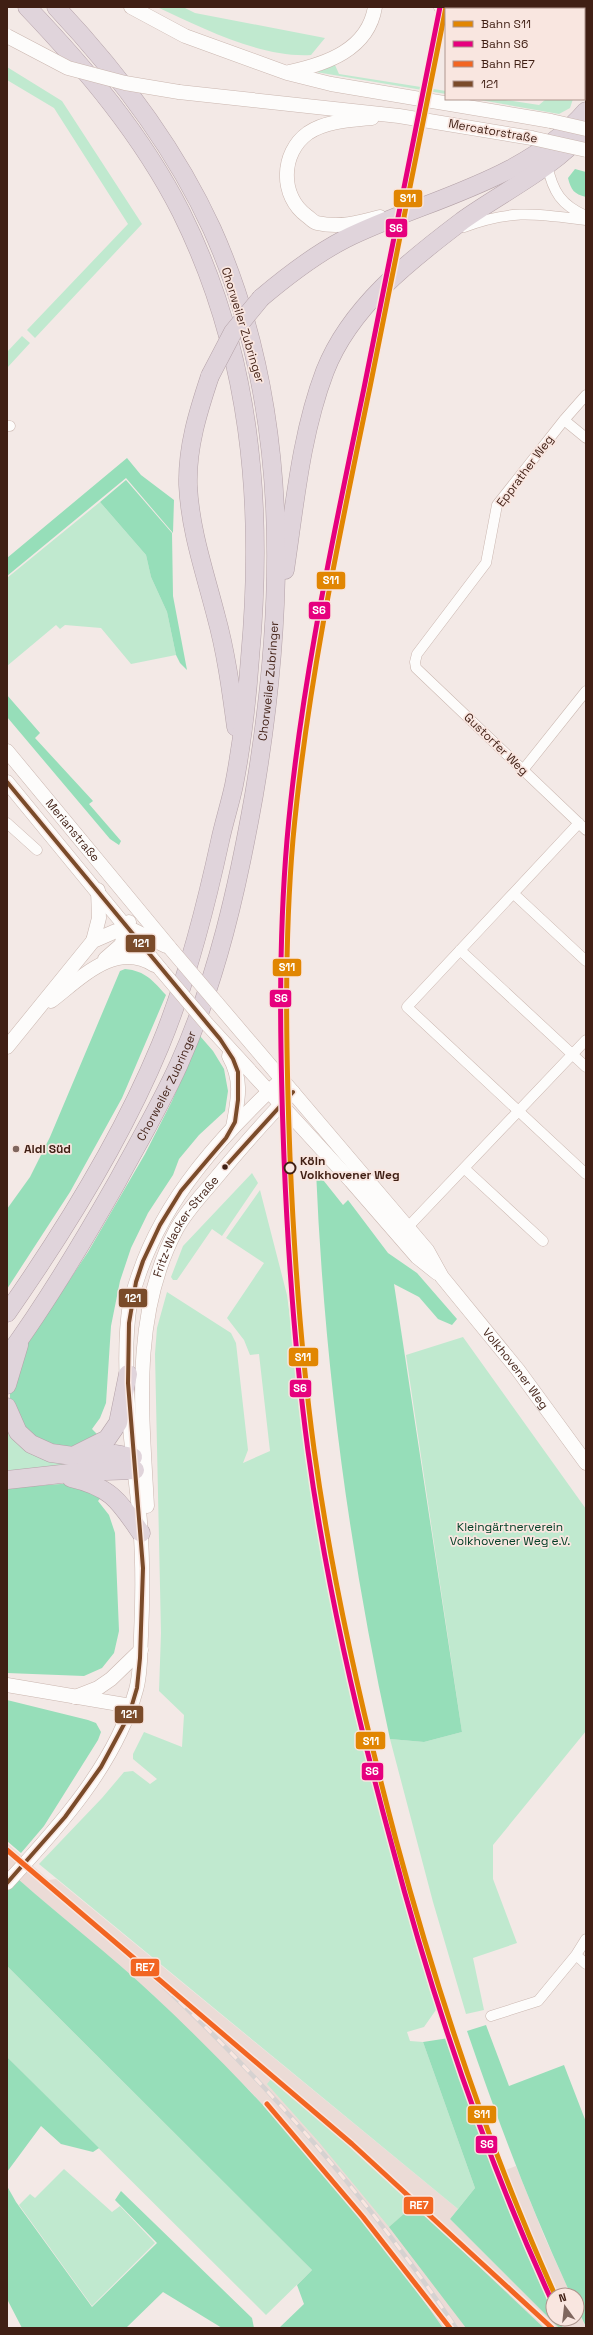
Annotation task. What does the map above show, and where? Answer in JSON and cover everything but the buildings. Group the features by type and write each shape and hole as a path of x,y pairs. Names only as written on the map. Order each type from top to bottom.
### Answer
{"highway":[{"name":"Chorweiler Zubringer","path":"8,1311 84,1193 134,1100 160,1045 208,898 234,783 249,675 257,552 255,494 250,442 233,352 215,294 192,235 161,174 123,118 78,62 27,7"},
{"name":"Chorweiler Zubringer","path":"7,1356 24,1334 74,1258 131,1156 179,1065 206,993 230,912 247,831 263,736 273,639 277,557 270,437 263,390 235,289 212,229 180,168 144,110 95,48 56,7"},
{"path":"234,783 236,733 231,686 217,618 191,517 188,485 193,427 210,376 233,332 261,298 299,266 345,239 446,198 520,165 548,146 586,112"},
{"path":"273,639 304,448 313,407 326,370 348,329 374,296 424,250 486,204 547,165 572,145 586,129"},
{"path":"7,1385 12,1365 24,1334"},
{"path":"73,1456 106,1439 118,1423 128,1374"},
{"path":"7,1406 18,1432 30,1444 51,1453 73,1456 116,1454 139,1462"},
{"path":"7,1480 56,1475 139,1462"},
{"path":"56,1475 86,1481 102,1488 118,1500 141,1533"}],"street":[{"name":"Mercatorstraße","path":"131,7 186,36 287,73 331,84 551,121 586,129"},
{"path":"287,73 318,65 343,53 356,43 366,32 372,20 374,7"},
{"path":"7,36 68,68 125,83 179,92 399,116"},
{"name":"Mercatorstraße","path":"399,116 532,138 586,150"},
{"path":"399,116 327,124 308,133 292,148 286,170 288,189 296,209 315,222 343,226 446,198"},
{"path":"547,165 550,180 557,195 571,210 586,216"},
{"path":"424,250 461,228 486,219 513,214 542,214 586,220"},
{"name":"Epprather Weg","path":"417,654 486,563 497,505 564,420 586,395"},
{"path":"564,420 586,438"},
{"name":"Gustorfer Weg","path":"417,654 415,662 416,668 582,826"},
{"path":"524,770 586,691"},
{"name":"Merianstraße","path":"7,751 138,909"},
{"name":"Merianstraße","path":"7,782 129,928"},
{"path":"7,823 37,850"},
{"path":"582,826 514,894 407,1007 586,1174"},
{"path":"7,1047 93,941 99,918 98,890"},
{"path":"37,1011 94,968 121,945 129,928 131,911 126,894"},
{"path":"514,894 586,961"},
{"name":"Volkhovener Weg","path":"138,909 427,1250 442,1277 518,1370 586,1463"},
{"path":"93,941 116,931 129,928 170,948"},
{"name":"Volkhovener Weg","path":"129,928 162,971 207,1024 259,1081 264,1096 280,1105 417,1257 442,1277"},
{"path":"460,950 586,1067"},
{"path":"94,968 125,955 139,957 162,971"},
{"path":"220,1039 238,1070 238,1099 233,1127"},
{"path":"405,1243 407,1228 465,1169 586,1040"},
{"name":"Fritz-Wacker-Straße","path":"139,1462 128,1374 127,1344 130,1301 144,1260 164,1216 195,1172 233,1127 282,1079"},
{"name":"Fritz-Wacker-Straße","path":"7,1883 37,1851 84,1794 114,1743 131,1706 137,1687 143,1590 139,1462 143,1344 149,1304 160,1265 176,1230 191,1207 260,1126 293,1092"},
{"path":"465,1169 543,1241"},
{"path":"74,1697 98,1688 111,1678 140,1650"},
{"path":"7,1685 131,1706"},
{"path":"491,2016 538,2001 576,1955 586,1939"},
{"path":"576,1955 586,1964"}],"shaded area":[{"path":"7,1843 49,1880 56,1879 458,2209 450,2219 545,2314 545,2327 559,2328 443,2328 361,2219 305,2152 250,2091 152,1994 7,1870"},
{"path":"516,2166 545,2238 567,2287 545,2287 498,2173"},
{"path":"585,2326 586,2328 563,2328 585,2327"}],"green space":[{"path":"157,7 183,7 195,13 325,38 311,55 292,55 272,52 232,40"},
{"path":"335,65 339,74 445,91 445,94 316,72"},
{"path":"7,67 62,101 142,224 35,338 27,330 128,224 54,108 7,80"},
{"path":"481,100 506,100 539,105 545,100 573,100 570,108 559,114"},
{"path":"575,169 586,172 586,197 576,193 570,186 568,178"},
{"path":"22,336 30,343 7,368 7,352"},
{"path":"127,458 141,475 174,500 173,533 126,478 7,576 7,558"},
{"path":"126,480 172,533 173,596 187,670 180,663 176,655 167,612 151,577 146,555 100,502"},
{"path":"100,502 146,555 151,577 167,612 176,655 131,664 101,628 65,625 60,629 56,625 7,666 7,578"},
{"path":"7,695 40,733 35,738 93,801 89,804 121,841 119,845 110,839 7,717"},
{"path":"125,969 144,974 166,995 122,1098 70,1192 7,1289 7,1209 30,1177 50,1137 120,971"},
{"path":"200,1036 213,1051 224,1069 228,1091 225,1111 199,1135 179,1159 173,1175 148,1213 131,1248 120,1281 111,1326 106,1403 100,1418 92,1429 99,1436 70,1450 28,1436 10,1399 10,1388 24,1349 88,1252 145,1154 172,1101"},
{"path":"316,1171 343,1205 348,1200 388,1253 417,1273 457,1319 452,1325 438,1319 419,1297 394,1284 462,1732 424,1742 390,1739 375,1669 351,1527 332,1385 325,1314"},
{"path":"252,1173 258,1183 222,1236 212,1229 177,1280 173,1280 171,1277 183,1246"},
{"path":"260,1190 287,1295 315,1503 344,1649 392,1846 438,2007 424,2027 407,2032 410,2041 423,2042 475,2188 458,2209 39,1864 102,1798 124,1772 133,1771 150,1784 157,1779 133,1759 133,1754 144,1732 182,1747 184,1715 159,1691 161,1633 155,1354 157,1328 167,1292 231,1333 236,1343 248,1450 243,1463 270,1451 259,1354 250,1355 244,1340 227,1318 264,1263 226,1238"},
{"name":"Kleingärtnerverein Volkhovener Weg e.V.","path":"463,1337 586,1509 586,1731 493,1845 493,1879 517,1943 473,1958 484,2010 466,2014 433,1902 390,1739 424,1742 462,1732 406,1355"},
{"path":"7,1424 108,1459 7,1473"},
{"path":"74,1483 104,1494 98,1501 109,1515 115,1533 119,1631 114,1653 102,1668 84,1676 7,1673 7,1488"},
{"path":"7,1700 88,1720 96,1723 101,1732 98,1740 44,1826 21,1853 7,1841"},
{"path":"18,1879 153,1995 232,2072 270,2112 343,2196 411,2283 443,2328 279,2328 304,2304 297,2285 312,2270 7,1966 7,1891"},
{"path":"7,1966 312,2270 266,2315 7,2057"},
{"path":"486,2025 509,2086 564,2065 586,2122 586,2327 585,2287 567,2287 556,2263 503,2131 467,2031"},
{"path":"449,2038 498,2173 545,2287 545,2314 450,2219 475,2188 423,2042"},
{"path":"7,2057 99,2148 93,2152 61,2144 41,2126 7,2172"},
{"path":"272,2078 335,2132 414,2205 389,2227 318,2141 267,2084"},
{"path":"64,2169 112,2212 120,2206 155,2243 92,2306 19,2205 30,2194 35,2198"},
{"path":"7,2186 16,2202 92,2307 157,2243 115,2200 121,2191 252,2318 254,2328 222,2328 163,2292 126,2328 22,2328 7,2299"},
{"path":"414,2205 544,2328 466,2328 389,2227"}],"railway":[{"path":"100,1928 198,2019 291,2117 377,2220 418,2273 456,2328"},
{"path":"401,2265 447,2328"}],"rail line":[{"name":"S6","path":"440,7 329,557 300,726 287,840 282,920 281,999 284,1158 290,1268 303,1415 315,1500 324,1550 354,1697 378,1794 407,1900 442,2016 481,2130 546,2287"},
{"name":"S11","path":"445,12 325,612 315,669 299,782 290,879 287,958 290,1157 296,1266 309,1413 321,1498 339,1597 371,1743 412,1898 447,2014 466,2071 508,2184 552,2287"},
{"name":"RE7","path":"7,1850 352,2144 552,2328"},
{"name":"RE7","path":"267,2104 363,2217 450,2328"}],"transit line":[{"name":"121","path":"7,782 220,1039 233,1059 238,1072 238,1100 235,1122 226,1138 181,1191 160,1225 143,1261 136,1282 129,1323 128,1383 143,1568 140,1658 137,1688 129,1715 101,1767 65,1817 7,1883"},
{"name":"121","path":"225,1167 293,1092"}],"place":[{"name":"Aldi Süd","path":"16,1149"},
{"name":"Köln Volkhovener Weg","path":"290,1168"}]}
